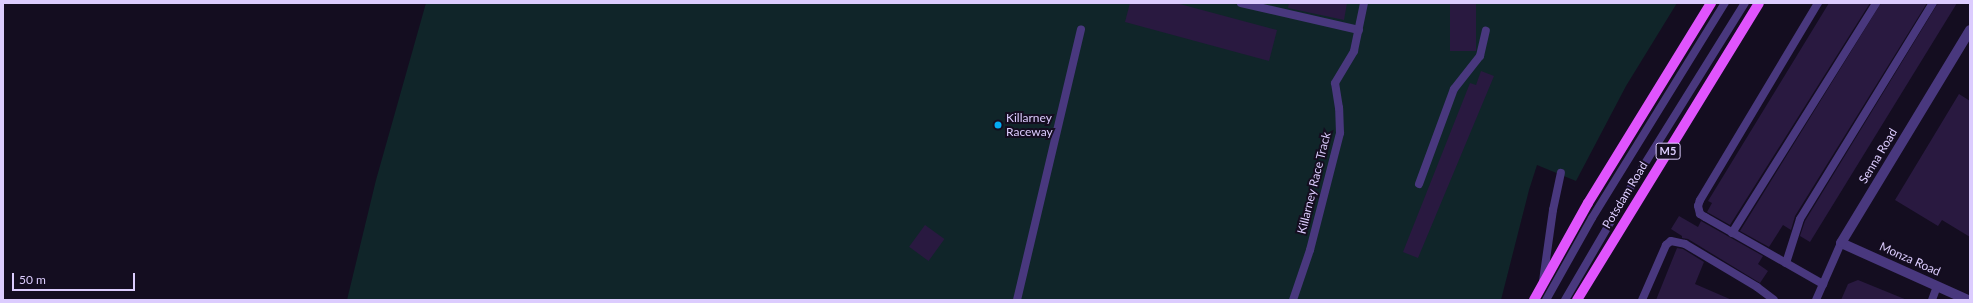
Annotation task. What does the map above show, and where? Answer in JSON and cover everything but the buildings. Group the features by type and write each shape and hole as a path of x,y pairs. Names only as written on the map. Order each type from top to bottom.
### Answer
{"main road":[{"path":"1534,300 1588,203 1711,3"},
{"name":"Potsdam Road","path":"1577,300 1759,3"},
{"path":"1585,300 1599,263"}],"street":[{"name":"Senna Road","path":"1841,243 1970,30"},
{"name":"Monza Road","path":"1841,243 1968,300"}],"lane":[{"path":"1241,3 1359,30"},
{"name":"Killarney Race Track","path":"1293,300 1314,236 1340,133 1339,108 1335,83 1354,51 1364,3"},
{"path":"1546,300 1592,218 1725,3"},
{"path":"1565,300 1644,165 1744,3"},
{"path":"1818,3 1700,200 1698,206 1700,214 1823,284"},
{"path":"1732,232 1876,3"},
{"path":"1786,263 1797,224 1803,213 1933,3"},
{"path":"1017,300 1081,29"},
{"path":"1419,184 1454,89 1480,56 1486,32"},
{"path":"1543,282 1552,210 1561,173"},
{"path":"1642,300 1666,244 1671,241 1684,244 1757,286 1774,300"},
{"name":"Senna Road","path":"1816,300 1841,243"},
{"path":"1932,300 1937,286"}],"green space":[{"name":"Killarney Raceway","path":"426,3 1677,3 1626,86 1576,181 1537,165 1529,190 1501,300 347,300 376,180"}],"place":[{"name":"Killarney Raceway","path":"998,125"}]}
